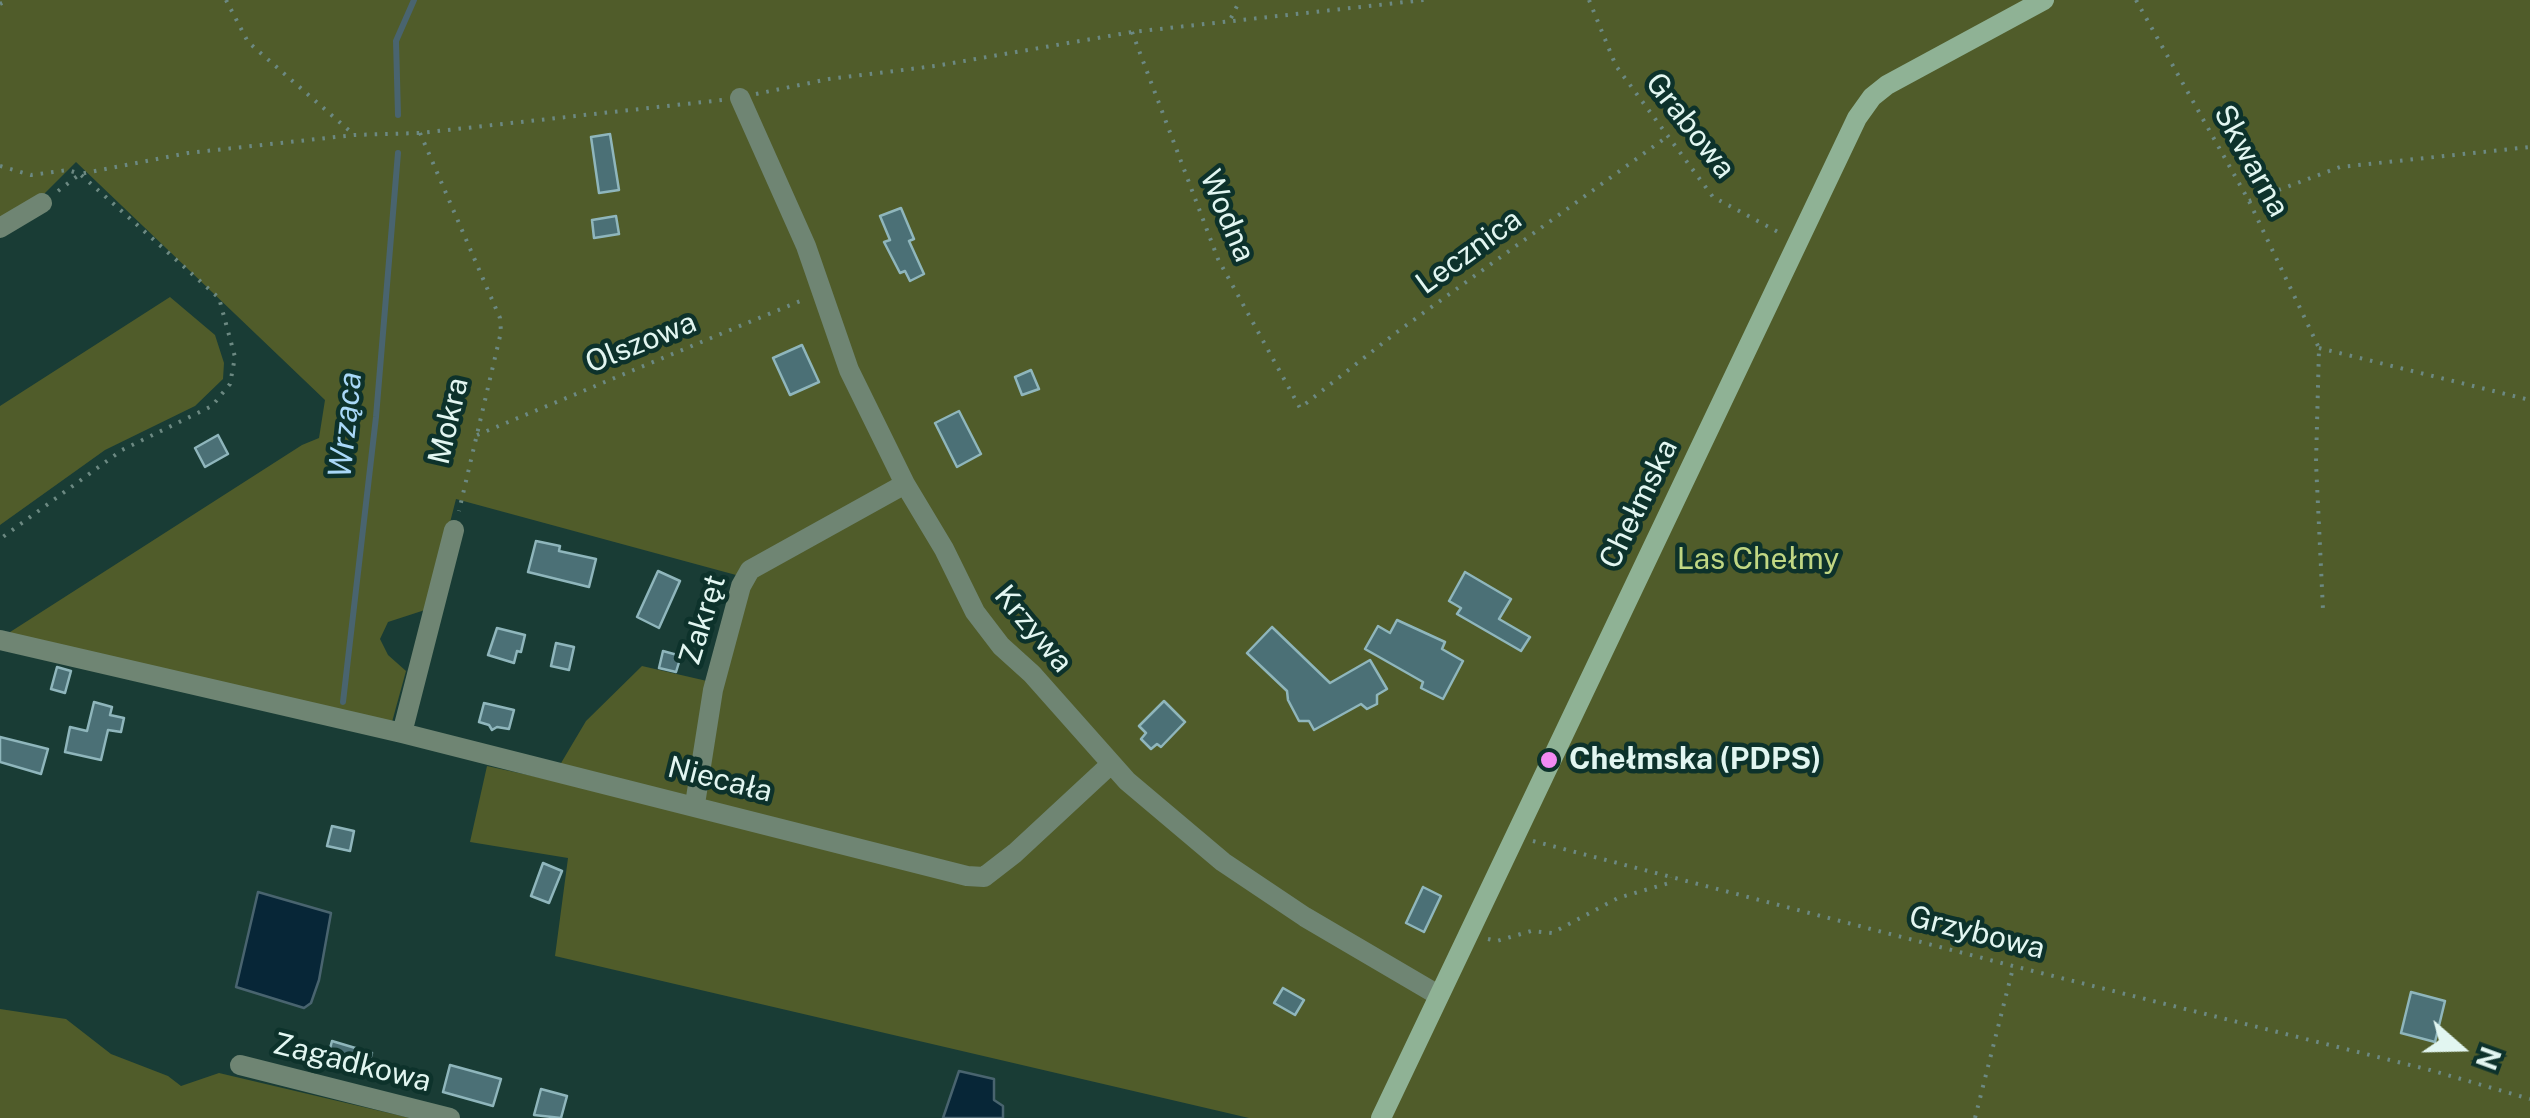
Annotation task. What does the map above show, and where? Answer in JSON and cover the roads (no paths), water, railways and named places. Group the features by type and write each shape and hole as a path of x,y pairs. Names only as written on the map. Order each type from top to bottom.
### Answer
{"street":[{"name":"Chełmska","path":"1380,1118 1853,125 1872,97 1896,80 2044,0"},
{"name":"Krzywa","path":"740,98 823,292 849,370 975,612 1001,646 1032,674 1111,764 1223,862 1305,918 1438,995"},
{"path":"0,228 42,204"},
{"name":"Zakręt","path":"695,804 713,690 740,586 750,570 905,484"},
{"path":"402,733 454,530"},
{"name":"Niecała","path":"0,640 402,733 984,877 1111,764"},
{"name":"Zagadkowa","path":"240,1066 450,1118"}],"water":[{"path":"258,892 331,913 319,980 311,1003 304,1008 236,987"},
{"path":"959,1071 994,1079 994,1100 1003,1106 1003,1118 943,1118"}],"waterway":[{"name":"Wrząca","path":"398,115 396,41 414,0"},
{"name":"Wrząca","path":"343,702 376,417 398,153"}],"place":[{"name":"Chełmska (PDPS)","path":"1549,760"}],"park label":[{"name":"Las Chełmy","path":"1758,560"}]}
